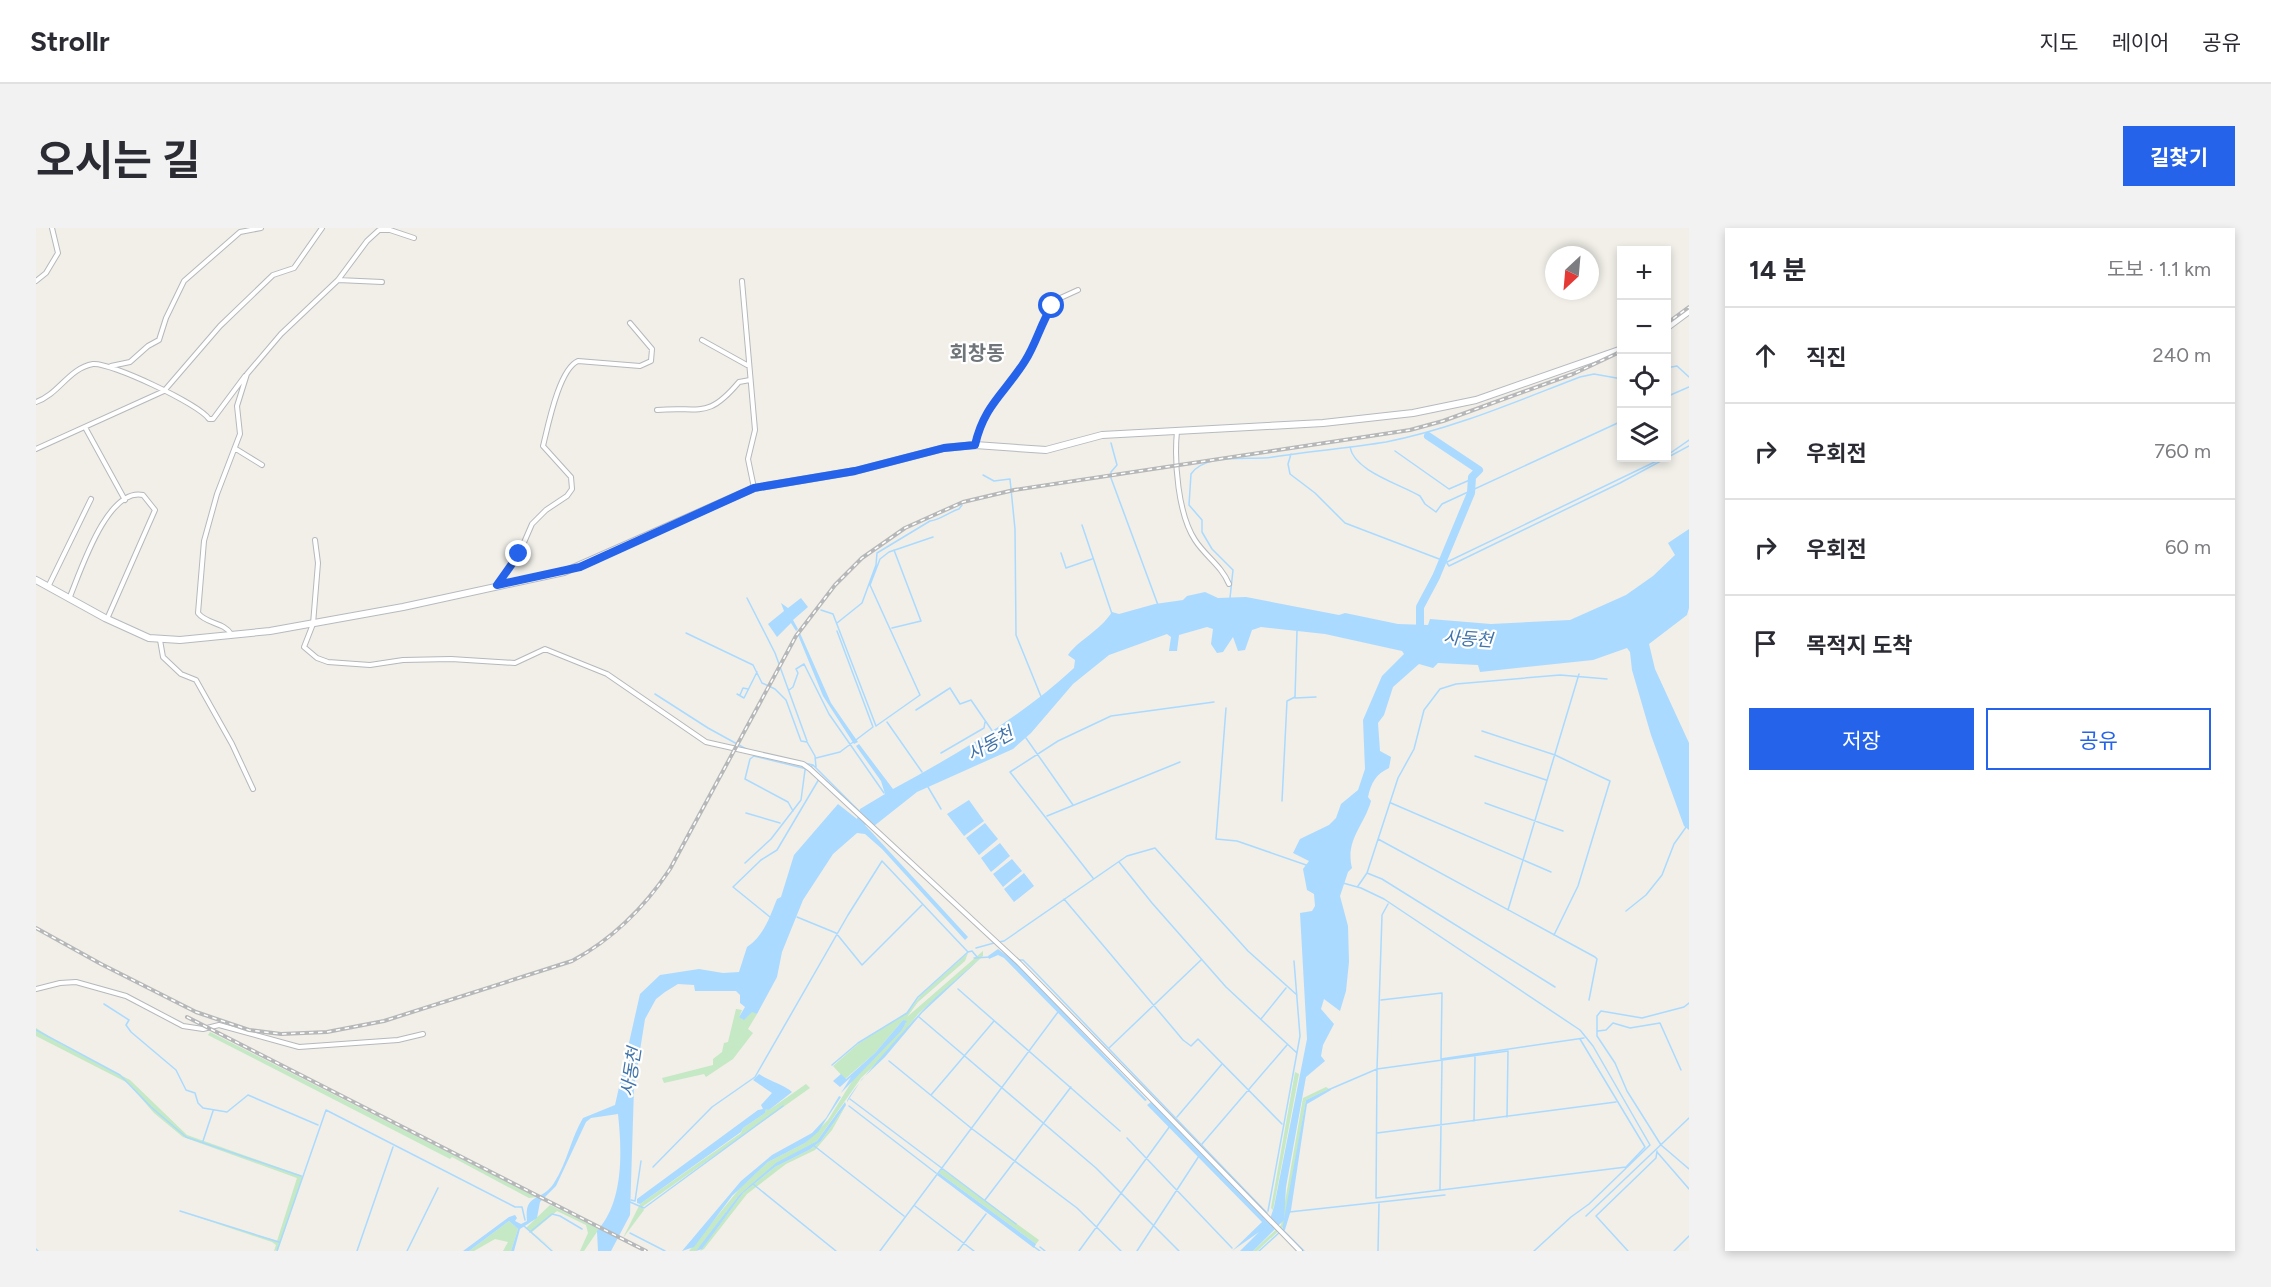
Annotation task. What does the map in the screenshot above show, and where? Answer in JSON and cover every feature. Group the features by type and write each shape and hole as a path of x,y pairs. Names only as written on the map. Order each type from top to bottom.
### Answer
{"main road":[{"path":"1671,324 1689,311"},
{"path":"36,580 68,600 139,636 160,640 232,636 403,607 580,567 754,488 855,471 944,448 975,445 1046,450 1102,435 1323,423 1413,413 1476,400 1566,371 1617,351"}],"street":[{"path":"36,281 46,273 58,253 52,228"},
{"path":"107,366 130,362 148,346 159,340 166,318 184,281 240,232 261,228"},
{"path":"36,449 86,429 164,391 220,326 273,275 294,268 322,228"},
{"path":"36,402 81,369 92,364 107,366 183,399 202,411 209,419 213,419 281,334 338,280 367,241 380,229 414,238"},
{"path":"338,280 382,282"},
{"path":"742,281 755,430 748,459 754,488"},
{"path":"975,445 980,424 987,409 1025,361 1052,306 1056,300 1078,290"},
{"path":"497,585 519,554 532,524 572,489 572,477 543,446 554,404 567,370 578,361 644,366 651,361 652,349 630,323"},
{"path":"702,340 748,366"},
{"path":"232,636 228,628 198,613 204,541 217,494 240,434 237,406 247,374"},
{"path":"657,410 711,408 719,404 739,382 750,380"},
{"path":"86,429 125,500"},
{"path":"1177,431 1182,508 1196,542 1220,567 1228,585"},
{"path":"236,449 262,465"},
{"path":"68,600 105,516 125,500 138,493 143,495 155,510 107,619"},
{"path":"48,587 91,499"},
{"path":"315,540 318,563 313,624 304,647 317,658 328,662 370,665 403,660 452,659 514,663 545,649 607,674 706,742 803,764 1019,963 1300,1251"},
{"path":"160,640 163,657 181,674 196,680 232,744 253,789"},
{"path":"36,989 76,982 126,996 183,1026 203,1029 219,1025 299,1047 387,1041 423,1034"}],"green space":[{"path":"983,951 983,956 919,1013 884,1056 861,1078 817,1141 776,1164 740,1194 700,1247 696,1251 689,1251 740,1188 768,1162 805,1143 828,1120 854,1078 906,1023 903,1020 875,1053 845,1079 833,1066 858,1044 907,1013 921,995 968,953 965,961 918,1002 907,1017"},
{"path":"736,1009 742,1010 739,1017 752,1011 757,1014 748,1029 753,1033 733,1059 706,1077 704,1074 664,1083 662,1078 713,1065 713,1059 722,1052 724,1043 728,1042"},
{"path":"36,1028 61,1044 130,1080 187,1135 303,1176 278,1250 274,1251 276,1245 272,1242 179,1211 277,1241 297,1178 183,1137 154,1113 128,1083 36,1036"},
{"path":"210,1032 537,1197 529,1198 452,1157 450,1159 208,1035"},
{"path":"1295,1072 1299,1074 1273,1210 1271,1208"},
{"path":"806,1084 810,1088 642,1207 644,1210 623,1238 640,1204 741,1133 743,1128 765,1113 766,1108 769,1110"},
{"path":"1326,1087 1329,1089 1306,1100 1284,1226 1257,1251 1253,1251 1281,1225 1303,1098"},
{"path":"846,1105 832,1130 815,1150 786,1164 747,1194 704,1249 700,1251 743,1193 775,1167 809,1150 821,1141"},
{"path":"942,1169 1039,1240 1036,1244 939,1173"},
{"path":"550,1205 599,1229 584,1251 580,1251 588,1233 586,1225 557,1211 532,1232 555,1251 526,1228"},
{"path":"509,1221 518,1229 511,1251 503,1251 508,1242 495,1239 474,1251 469,1251"}],"water":[{"name":"사동천","path":"1689,529 1689,608 1687,615 1649,644 1655,669 1689,743 1689,830 1684,826 1651,735 1632,670 1630,652 1627,648 1593,660 1480,672 1478,665 1438,663 1433,668 1419,664 1393,687 1384,715 1378,723 1380,751 1391,757 1389,768 1377,776 1371,787 1368,797 1371,801 1351,849 1352,868 1348,872 1340,896 1348,926 1349,962 1346,991 1340,1011 1324,999 1321,1009 1334,1024 1323,1045 1321,1056 1325,1061 1306,1077 1286,1187 1284,1220 1253,1251 1240,1251 1259,1232 1232,1251 1262,1222 1147,1105 1151,1102 1269,1222 1274,1207 1307,1039 1300,913 1312,911 1315,906 1314,894 1307,890 1303,869 1309,861 1293,853 1300,839 1329,825 1336,818 1341,804 1358,790 1365,769 1363,720 1382,676 1404,654 1402,651 1325,634 1261,627 1252,630 1245,650 1238,651 1233,637 1223,652 1217,653 1211,644 1213,629 1207,627 1179,635 1177,651 1169,651 1171,637 1167,634 1109,655 1073,684 1031,733 1013,749 917,792 874,826 870,821 865,825 968,937 965,940 882,849 865,834 857,833 833,854 803,900 782,952 777,977 757,1014 752,1012 744,1020 739,1017 745,1007 740,1003 740,995 736,991 695,991 694,985 678,984 656,999 645,1019 634,1088 630,1215 611,1251 598,1251 597,1231 606,1219 617,1191 620,1160 618,1114 591,1118 586,1122 556,1186 540,1202 537,1218 520,1229 514,1251 511,1251 518,1229 509,1221 469,1251 463,1251 509,1217 515,1215 517,1218 515,1221 521,1224 527,1221 528,1206 554,1183 583,1118 615,1105 640,994 660,975 699,969 723,973 739,972 747,947 762,932 777,899 781,897 794,855 838,804 857,819 860,809 885,794 881,781 856,746 859,744 893,789 987,734 1032,703 1074,668 1075,660 1068,655 1112,612 1119,614 1155,604 1183,600 1187,596 1205,592 1218,598 1246,597 1398,624 1428,625 1430,619 1491,624 1570,620 1626,595 1653,576 1675,555 1668,543"},
{"path":"801,598 808,607 793,620 798,629 796,631 791,623 777,637 768,624 784,611 781,603 788,608"},
{"path":"800,633 831,703 858,742 854,744 823,696 798,635"},
{"path":"969,800 984,821 964,836 947,814"},
{"path":"985,823 998,839 979,855 966,838"},
{"path":"1000,843 1010,856 991,872 981,858"},
{"path":"1012,859 1022,871 1003,887 993,874"},
{"path":"1024,873 1034,886 1014,902 1004,889"},
{"path":"998,949 1015,962 1147,1100 1145,1101 1004,958 998,955 989,959 988,956"},
{"path":"983,956 922,1013 885,1057 866,1075 920,1013"},
{"path":"903,1020 907,1021 901,1031 841,1093 851,1077 840,1087 833,1081 841,1074 846,1079 875,1053"},
{"path":"759,1074 792,1092 769,1110 766,1109 765,1113 743,1128 741,1132 640,1204 637,1203 637,1199 758,1110 763,1109 761,1105 772,1093 753,1080"},
{"path":"1331,1090 1307,1104 1291,1210 1284,1233 1282,1230 1306,1100"},
{"path":"839,1096 841,1097 818,1132 805,1143 768,1162 732,1196 694,1247 682,1251 741,1181 772,1155 812,1133 826,1118"},
{"path":"845,1102 846,1105 821,1141 809,1150 775,1167 743,1193 702,1249 696,1251 740,1194 776,1163 817,1141"},
{"path":"939,1173 1036,1244 1034,1248 937,1175"}],"waterway":[{"path":"1671,367 1677,366 1689,377"},
{"path":"1230,598 1233,570 1212,549 1202,532 1202,520 1189,505 1191,474 1198,467 1217,460 1273,457 1386,442 1460,422 1580,377 1594,374 1617,378"},
{"path":"1671,395 1689,387"},
{"path":"1350,447 1353,456 1369,470 1420,496 1425,504 1436,512 1442,504 1617,423"},
{"path":"1420,636 1420,607 1436,577 1471,493 1472,477 1479,470 1428,436"},
{"path":"1671,453 1689,440"},
{"path":"1111,443 1117,465 1111,472 1111,478 1158,605"},
{"path":"1447,563 1449,566 1620,483 1689,446"},
{"path":"1395,451 1449,489 1472,479"},
{"path":"1291,454 1288,464 1290,474 1315,493 1345,523 1447,562 1655,462"},
{"path":"983,475 994,481 1010,479 1015,529 1016,635 1042,699"},
{"path":"837,623 862,603 876,565 877,553 930,521 959,509 962,505"},
{"path":"1082,525 1112,614"},
{"path":"821,610 833,614 876,726 920,695 870,585 880,559 889,552 933,537"},
{"path":"892,628 921,621 894,550"},
{"path":"1061,553 1066,568 1092,559"},
{"path":"747,598 775,653 807,741"},
{"path":"816,758 840,752 873,727 837,631"},
{"path":"1282,801 1287,701 1295,697 1297,631"},
{"path":"686,633 753,665 762,683 775,689 786,700 801,741 807,742 815,756 816,767"},
{"path":"789,690 793,687 798,673 796,669 804,664 829,714 884,793"},
{"path":"737,694 744,698 757,672"},
{"path":"1508,910 1579,674"},
{"path":"1358,886 1367,873 1398,778 1414,749 1424,710 1440,689 1456,684 1560,675 1607,679"},
{"path":"740,695 743,688 748,689"},
{"name":"사동천","path":"916,710 950,688 960,704 971,700 993,732"},
{"path":"655,694 748,750"},
{"path":"1295,698 1316,697"},
{"path":"1093,878 1010,772 1058,741 1111,716 1214,702"},
{"path":"1226,708 1216,839 1237,841 1309,866"},
{"path":"887,722 922,772"},
{"name":"사동천","path":"941,753 984,728 985,722"},
{"path":"1482,731 1555,755 1610,781 1578,886 1554,935"},
{"path":"1026,738 1073,805"},
{"path":"770,755 813,765 861,813"},
{"path":"793,811 788,802 745,779 750,759 754,756 807,769"},
{"path":"1475,756 1546,780"},
{"path":"1047,816 1180,762"},
{"path":"745,863 771,839 801,800 805,770 812,766"},
{"path":"770,917 733,887 761,860 777,850 819,779"},
{"path":"928,787 941,809"},
{"path":"1391,803 1551,872"},
{"path":"1485,803 1563,831"},
{"path":"746,813 780,823"},
{"path":"1626,911 1646,895 1662,875 1674,844 1689,823"},
{"path":"1378,839 1595,957 1597,959 1589,1000"},
{"path":"999,942 1004,941 1127,856 1155,848 1248,951 1297,995"},
{"path":"653,1167 712,1107 755,1077 848,915 882,861 968,952"},
{"path":"1119,862 1226,987 1297,1053"},
{"path":"1367,873 1382,879 1555,987"},
{"path":"1343,883 1361,888 1384,899 1580,1030 1593,1046 1650,1145 1589,1204 1571,1217 1534,1251"},
{"path":"1064,899 1183,1040 1191,1046 1198,1039 1282,1124"},
{"path":"1328,1090 1377,1069 1382,915 1388,904"},
{"path":"797,917 836,933 862,965 922,905"},
{"path":"976,948 994,943"},
{"path":"832,1065 858,1043 907,1013 918,997 968,952 972,951 977,957"},
{"path":"974,958 990,957"},
{"path":"1019,960 1023,960 1033,970 1267,1213"},
{"path":"1109,1048 1201,960"},
{"path":"1268,1211 1300,1036 1294,961"},
{"path":"1261,1019 1286,988"},
{"path":"958,989 1120,1131"},
{"path":"1381,1000 1442,993 1441,1059 1584,1038"},
{"path":"1689,1003 1684,1007 1642,1018 1601,1011 1597,1016 1597,1036 1615,1063 1627,1091 1661,1145 1689,1169"},
{"path":"104,1004 129,1020 126,1025 131,1032 176,1070 186,1090 195,1093 198,1103 203,1108 227,1112 248,1095 318,1125"},
{"path":"880,1251 1058,1012"},
{"path":"919,1017 1096,1168 1179,1251"},
{"path":"931,1095 994,1021"},
{"path":"1598,1031 1606,1030 1613,1023 1630,1028 1660,1023 1681,1070"},
{"path":"36,1030 120,1075 151,1107 186,1137 301,1176"},
{"path":"1507,1117 1508,1051 1377,1069 1376,1198 1626,1167 1645,1147 1580,1039"},
{"path":"1202,1144 1287,1045"},
{"path":"1474,1121 1475,1057"},
{"path":"889,1061 971,1128 1077,1208 1121,1251"},
{"path":"1440,1189 1442,1061"},
{"path":"1177,1117 1222,1064"},
{"path":"985,1200 1071,1087"},
{"path":"850,1099 1016,1224"},
{"path":"1377,1133 1616,1102"},
{"path":"630,1202 644,1208 783,1106"},
{"path":"849,1106 936,1173"},
{"path":"277,1251 326,1110 515,1207 522,1207 525,1220"},
{"path":"203,1141 213,1111"},
{"path":"1586,1216 1689,1118"},
{"path":"1079,1251 1170,1126"},
{"path":"1127,1138 1232,1248"},
{"path":"813,1145 904,1216"},
{"path":"357,1251 393,1147"},
{"path":"1628,1251 1596,1216 1656,1158 1657,1151"},
{"path":"1657,1152 1689,1189"},
{"path":"1137,1251 1199,1156"},
{"path":"631,1200 635,1201 641,1161"},
{"path":"753,1184 836,1251"},
{"path":"407,1251 438,1188"},
{"path":"1289,1212 1445,1195"},
{"path":"1378,1251 1379,1204"},
{"path":"915,1206 974,1251"},
{"path":"180,1211 279,1242"},
{"path":"530,1232 552,1214 582,1229"},
{"path":"958,1251 986,1214"},
{"path":"524,1226 552,1251"},
{"path":"1259,1251 1280,1232"},
{"path":"1285,1232 1304,1251"},
{"path":"630,1233 665,1251"},
{"path":"1674,1251 1689,1236"},
{"path":"1033,1246 1040,1251"},
{"path":"1040,1247 1045,1251"}],"railway":[{"path":"1671,320 1689,307"},
{"path":"36,928 196,1012 249,1030 281,1034 327,1032 384,1021 572,961 614,933 660,883 670,869 796,636 835,585 862,558 905,528 963,502 1014,490 1410,430 1443,421 1573,374 1617,353"},
{"path":"187,1017 646,1251"}],"district":[{"name":"회창동","path":"977,353"}],"route":[{"path":"519,554 498,580 497,585 580,567 754,488 855,471 944,448 975,445 980,424 987,409 1025,361 1044,318 1052,306"}]}
